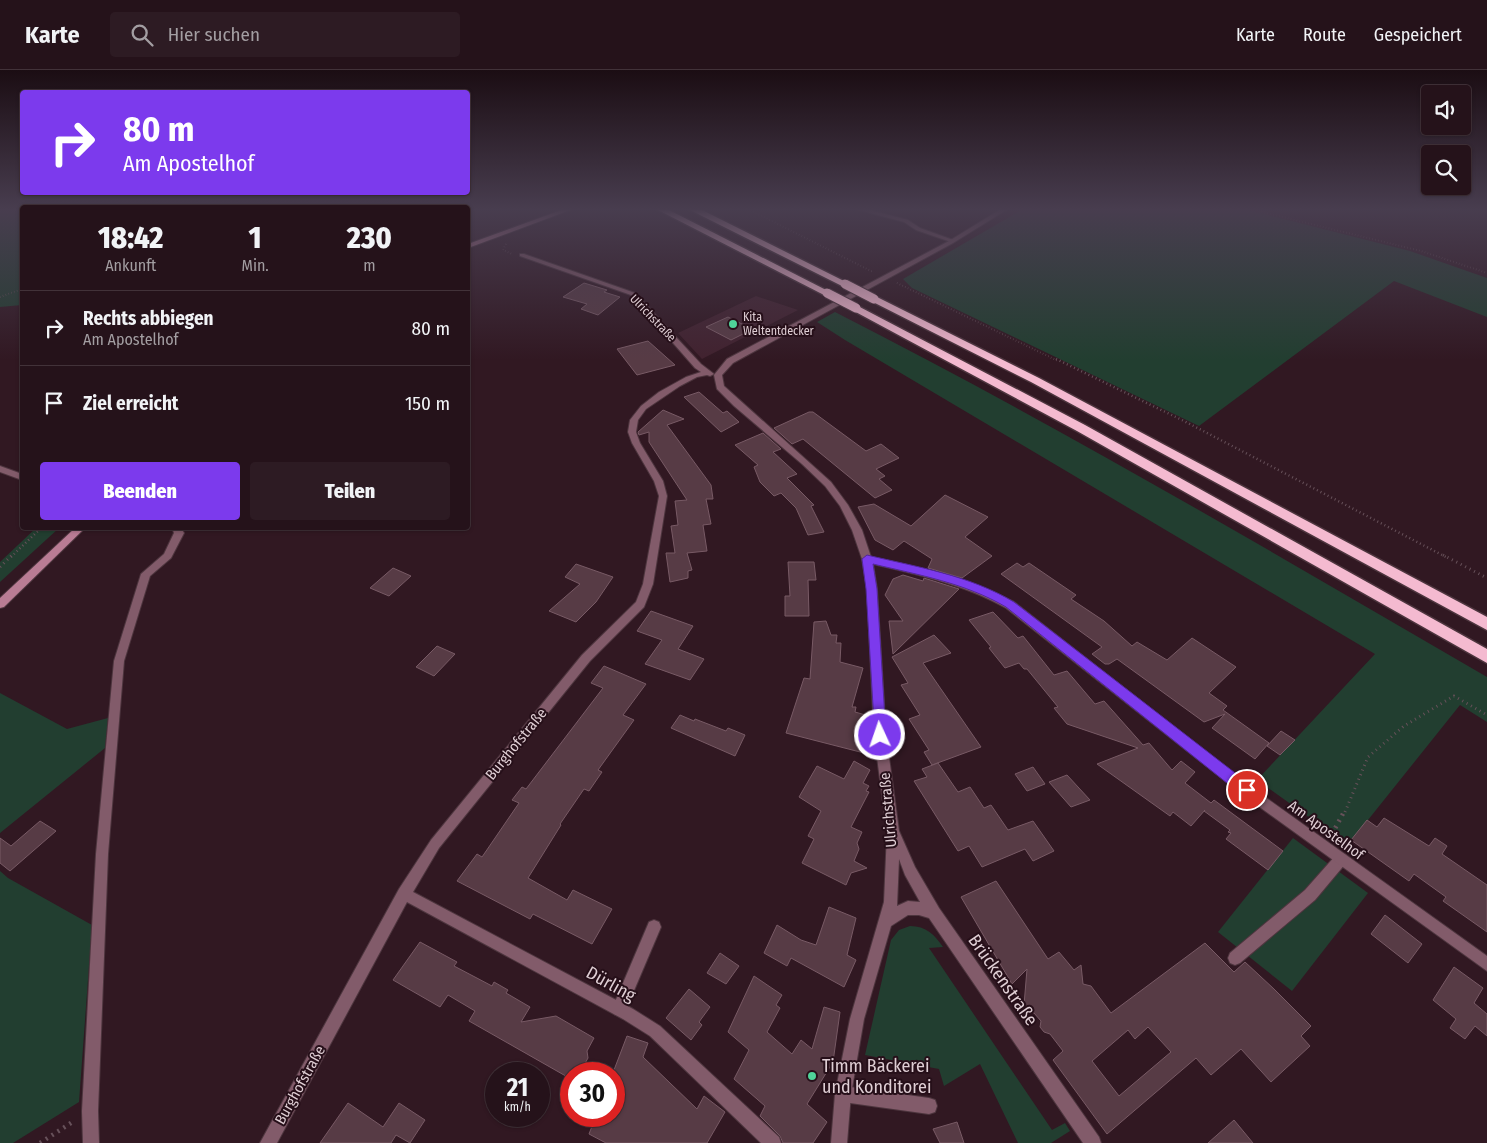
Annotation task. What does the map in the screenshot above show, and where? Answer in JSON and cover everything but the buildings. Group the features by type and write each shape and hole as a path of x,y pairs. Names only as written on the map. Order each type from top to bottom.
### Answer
{"highway":[{"path":"759,259 856,308 1081,428 1487,657"},
{"path":"793,259 1044,385 1487,624"}],"street":[{"name":"Ulrichstraße","path":"534,259 633,294 706,374"},
{"path":"706,374 718,375 730,361 920,259"},
{"name":"Burghofstraße","path":"268,1143 404,894 436,844 586,658 640,604 646,594 663,496 661,484 632,437 633,422 640,411 657,397 694,375 706,374"},
{"name":"Ulrichstraße","path":"718,375 720,387 828,484 844,506 867,559 872,589 880,735 893,832 891,902 857,1019 842,1094 839,1143"},
{"path":"0,469 20,476"},
{"path":"0,604 78,530"},
{"path":"91,1143 90,1111 102,854 119,661 146,574 168,556 179,533 178,530"},
{"name":"Am Apostelhof","path":"867,559 963,582 988,592 1010,604 1247,790 1487,964"},
{"name":"Brückenstraße","path":"893,832 910,870 934,913 1093,1143"},
{"path":"1235,958 1310,895 1341,859"},
{"name":"Dürling","path":"404,894 619,1009 655,1032 774,1143"},
{"path":"884,924 908,906 919,907 934,913"},
{"path":"619,1009 654,927"},
{"path":"842,1094 929,1106"}],"path":[{"path":"847,259 1184,421 1487,578"},
{"path":"1445,259 1487,273"},
{"path":"0,297 20,290"},
{"path":"0,566 39,530"},
{"path":"1324,847 1341,820 1368,757 1404,726 1454,696 1487,715"},
{"path":"40,1143 90,1111"}],"shaded area":[{"name":"Kita Weltentdecker","path":"756,296 798,310 702,359 678,333"}],"green space":[{"path":"0,259 20,259 20,305 0,307"},
{"path":"937,259 1433,259 1487,278 1487,317 1394,281 1199,426 912,288 903,279"},
{"path":"835,312 1082,444 1245,536 1487,677 1487,722 1460,705 1348,845 1257,780 1375,654 817,322"},
{"path":"34,530 57,530 0,582 0,562"},
{"path":"0,693 67,729 108,718 105,748 0,833"},
{"path":"1293,838 1368,893 1292,991 1218,932"},
{"path":"0,871 8,878 92,925 79,1102 13,1143 0,1143"},
{"path":"910,926 925,929 943,947 929,948 1052,1130 1065,1123 1070,1131 1051,1143 1018,1143 980,1064 944,1086 939,1069 865,1055 891,940 899,930"}],"place":[{"name":"Kita Weltentdecker","path":"733,324"},
{"name":"Timm Bäckerei und Konditorei","path":"812,1076"}],"route":[{"path":"880,735 872,589 867,559 963,582 988,592 1010,604 1247,790"}]}
